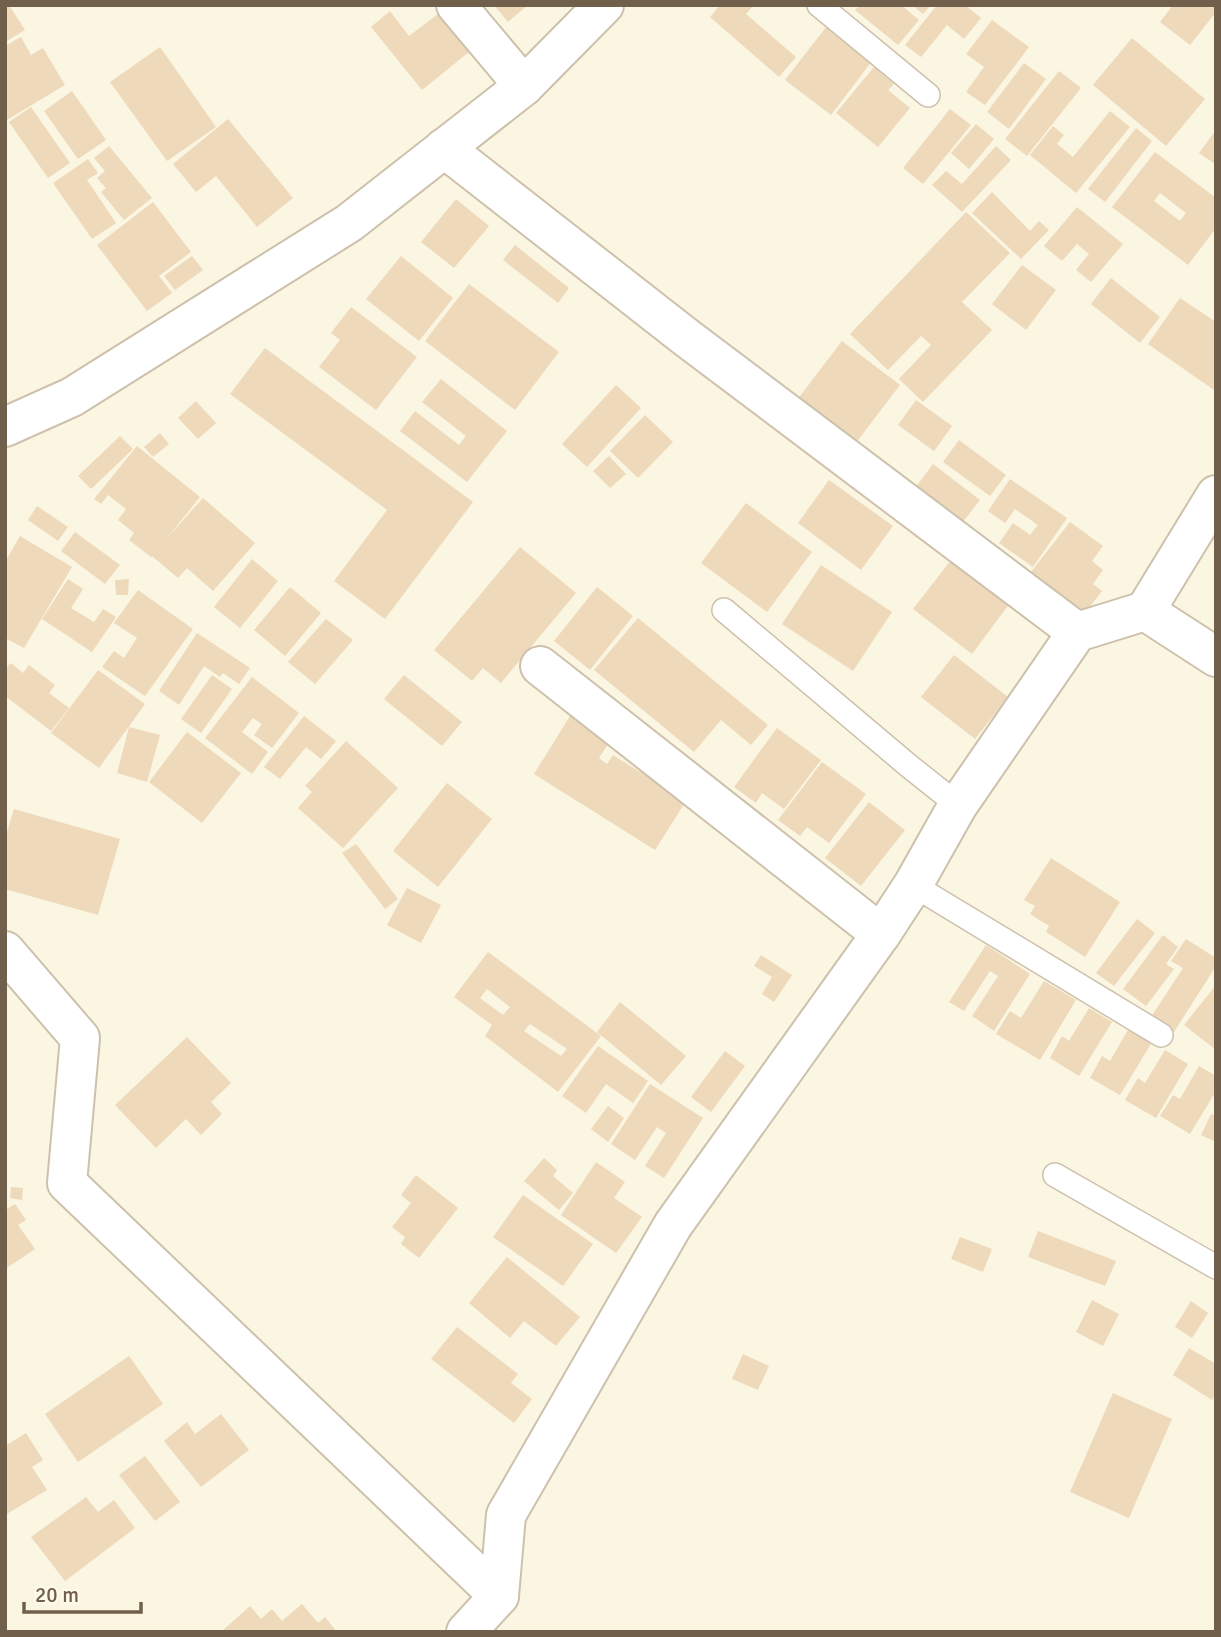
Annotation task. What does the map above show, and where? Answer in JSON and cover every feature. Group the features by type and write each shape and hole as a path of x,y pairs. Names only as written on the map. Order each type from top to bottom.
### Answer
{"street":[{"path":"456,5 524,86"},
{"path":"5,426 72,397 349,223 524,86 604,5"},
{"path":"444,148 687,338 1077,632"},
{"path":"466,1632 499,1596 506,1515 673,1225 881,934 913,885 958,806 1077,632 1144,611 1216,495"},
{"path":"1144,611 1216,657"},
{"path":"540,666 881,934"},
{"path":"5,951 80,1038 67,1183 499,1596"}],"lane":[{"path":"818,5 928,95"},
{"path":"724,610 958,806"},
{"path":"913,885 1161,1035"},
{"path":"1055,1175 1216,1267"}],"building":[{"path":"5,5 9,5 25,30 5,42"},
{"path":"494,5 528,5 508,22"},
{"path":"720,5 754,5 746,14 796,57 779,77 710,17"},
{"path":"860,5 901,5 919,20 898,45 855,10"},
{"path":"912,5 931,5 923,14"},
{"path":"937,5 965,5 981,18 964,39 947,25 921,57 905,45"},
{"path":"1173,5 1216,5 1216,12 1190,45 1160,22"},
{"path":"390,11 409,36 438,14 469,52 422,90 371,27"},
{"path":"992,20 1029,47 985,105 966,92 984,67 966,54"},
{"path":"830,22 875,57 831,115 785,80"},
{"path":"21,37 31,55 43,48 65,85 5,121 5,46"},
{"path":"1132,38 1205,99 1166,146 1093,85"},
{"path":"160,47 216,127 167,161 110,82"},
{"path":"1024,63 1046,79 1009,129 987,112"},
{"path":"874,67 894,84 888,90 910,108 878,147 836,113"},
{"path":"1059,71 1081,88 1027,156 1005,139"},
{"path":"72,91 106,140 78,159 44,111"},
{"path":"31,107 70,163 48,178 9,122"},
{"path":"950,109 971,125 923,184 903,168"},
{"path":"1110,111 1130,127 1076,193 1030,155 1053,126 1064,135 1057,144 1073,157"},
{"path":"228,119 293,198 257,227 216,176 196,192 173,164"},
{"path":"976,124 994,139 969,169 951,153"},
{"path":"1136,128 1152,141 1105,202 1088,189"},
{"path":"1216,130 1216,163 1215,164 1199,153"},
{"path":"109,146 152,198 124,220 101,192 106,188 97,178 105,171 94,158"},
{"path":"996,146 1011,160 962,212 932,185 946,171 962,184"},
{"path":"1155,152 1216,198 1216,228 1188,265 1112,207","holes":["1160,193 1186,213 1180,221 1154,201"]},
{"path":"88,159 98,173 87,180 116,223 92,239 53,183"},
{"path":"992,192 1030,231 1039,221 1049,230 1021,259 972,213"},
{"path":"456,199 489,226 454,268 421,242"},
{"path":"153,202 191,252 159,276 172,293 147,311 97,245"},
{"path":"1077,207 1123,244 1091,282 1076,270 1089,254 1077,244 1062,261 1044,246"},
{"path":"966,212 1010,253 962,302 992,330 923,402 899,379 931,345 921,336 888,370 850,334"},
{"path":"515,245 569,288 558,303 503,260"},
{"path":"192,256 203,270 175,290 164,276"},
{"path":"401,256 453,298 419,341 366,299"},
{"path":"1022,265 1056,290 1026,330 992,304"},
{"path":"1111,278 1160,317 1140,343 1091,304"},
{"path":"469,284 559,352 515,410 425,341"},
{"path":"1180,298 1216,322 1214,390 1148,344"},
{"path":"351,307 417,357 376,410 319,367 340,340 331,333"},
{"path":"842,341 900,385 855,444 797,400"},
{"path":"265,348 473,502 385,619 334,581 387,510 230,394"},
{"path":"441,379 507,431 467,482 400,431 415,411 459,445 466,436 422,402"},
{"path":"616,385 641,408 587,467 562,444"},
{"path":"916,400 952,426 934,451 898,425"},
{"path":"196,401 216,423 198,439 178,418"},
{"path":"645,415 673,442 638,478 610,451"},
{"path":"160,433 169,444 153,457 144,447"},
{"path":"120,436 133,449 91,489 78,476"},
{"path":"959,440 1006,475 990,496 943,462"},
{"path":"137,446 200,497 167,538 203,498 255,543 213,591 187,568 178,578 129,540 134,533 118,520 126,509 108,495 101,504 94,499"},
{"path":"609,456 626,474 610,488 593,471"},
{"path":"933,464 980,500 962,523 916,487"},
{"path":"1010,479 1067,518 1033,567 999,543 1013,523 1030,535 1038,525 1015,509 1005,523 988,511"},
{"path":"829,480 893,526 861,570 798,523"},
{"path":"746,503 812,552 767,612 701,563"},
{"path":"37,506 68,527 58,541 28,520"},
{"path":"1070,522 1103,546 1092,561 1103,570 1093,584 1102,591 1085,613 1031,572"},
{"path":"75,532 120,565 105,584 61,551"},
{"path":"20,536 72,567 24,648 5,638 5,562"},
{"path":"520,547 576,593 501,683 483,668 472,681 434,650"},
{"path":"958,551 1016,595 972,654 913,609"},
{"path":"252,559 278,581 240,628 214,607"},
{"path":"821,565 892,612 853,671 782,624"},
{"path":"68,579 83,589 71,608 94,622 103,609 116,617 92,652 42,619"},
{"path":"129,579 128,595 116,595 115,580"},
{"path":"290,587 321,613 285,656 254,630"},
{"path":"597,587 633,616 590,670 554,641"},
{"path":"138,590 193,629 145,696 102,667 114,651 124,658 137,638 114,623"},
{"path":"638,618 768,725 751,745 721,720 694,752 594,670"},
{"path":"326,619 353,640 315,684 288,662"},
{"path":"197,633 250,668 239,684 223,673 220,677 204,666 179,705 159,691"},
{"path":"954,655 1008,697 975,739 921,697"},
{"path":"11,663 23,673 29,665 55,685 49,693 69,708 51,731 5,696 5,670"},
{"path":"98,670 145,704 99,768 51,733"},
{"path":"212,675 232,689 201,733 181,719"},
{"path":"404,675 462,722 442,746 384,699"},
{"path":"252,677 299,713 272,748 254,735 262,724 253,718 242,732 268,752 252,774 205,738"},
{"path":"572,713 612,738 599,758 607,764 613,755 686,801 655,850 534,774"},
{"path":"304,716 336,741 321,759 306,747 280,779 264,767"},
{"path":"129,727 160,735 147,782 117,773"},
{"path":"777,728 821,760 784,809 762,793 756,803 734,787"},
{"path":"187,732 241,773 202,823 149,782"},
{"path":"346,741 398,788 343,848 298,808 312,792 305,786"},
{"path":"822,762 866,794 829,843 807,827 800,836 778,820"},
{"path":"447,783 492,819 438,887 393,851"},
{"path":"869,802 905,830 861,886 825,858"},
{"path":"14,809 120,839 98,915 5,889 5,838"},
{"path":"356,844 398,899 385,909 342,853"},
{"path":"1051,858 1120,902 1085,957 1046,932 1049,926 1030,914 1035,906 1024,900"},
{"path":"407,888 441,905 421,943 387,925"},
{"path":"1137,919 1155,933 1114,986 1096,973"},
{"path":"1163,935 1178,947 1166,964 1174,969 1146,1006 1123,989"},
{"path":"1186,939 1216,958 1216,966 1174,1032 1151,1017 1183,968 1171,961"},
{"path":"986,945 1030,974 994,1031 972,1016 998,976 990,971 964,1011 949,1002"},
{"path":"488,952 601,1036 558,1092 485,1036 492,1025 454,997","holes":["487,989 510,1007 503,1015 480,998","530,1024 567,1049 561,1056 524,1031"]},
{"path":"761,955 792,975 774,1002 762,994 772,977 754,966"},
{"path":"1044,981 1076,1000 1040,1060 996,1034 1010,1011 1021,1018"},
{"path":"1216,985 1216,1050 1184,1025"},
{"path":"620,1002 686,1056 661,1085 597,1032"},
{"path":"1089,1008 1112,1022 1079,1076 1050,1058 1062,1036 1069,1041"},
{"path":"1129,1028 1152,1042 1120,1095 1090,1078 1102,1056 1110,1061"},
{"path":"187,1037 231,1083 211,1102 222,1114 201,1135 186,1119 156,1148 115,1105"},
{"path":"598,1046 648,1081 633,1103 606,1084 586,1113 562,1096"},
{"path":"1165,1050 1188,1064 1156,1118 1125,1100 1138,1078 1145,1083"},
{"path":"725,1051 745,1066 711,1112 691,1097"},
{"path":"1199,1066 1216,1076 1216,1091 1190,1134 1160,1116 1173,1095 1180,1099"},
{"path":"650,1084 703,1118 664,1178 645,1166 666,1133 657,1127 635,1160 611,1144"},
{"path":"608,1106 624,1118 608,1142 591,1129"},
{"path":"1211,1114 1216,1116 1216,1142 1201,1135"},
{"path":"544,1158 557,1170 553,1176 573,1193 559,1210 524,1181"},
{"path":"596,1162 625,1182 614,1198 642,1217 616,1253 561,1215"},
{"path":"416,1175 458,1208 419,1258 401,1244 405,1237 392,1227 411,1203 401,1195"},
{"path":"11,1187 23,1188 22,1200 10,1198"},
{"path":"523,1195 593,1244 563,1286 493,1237"},
{"path":"15,1204 26,1220 18,1225 35,1249 5,1269 5,1206 7,1209"},
{"path":"1038,1231 1116,1261 1105,1286 1028,1257"},
{"path":"960,1237 992,1249 983,1272 951,1259"},
{"path":"507,1257 580,1317 556,1346 524,1321 510,1338 469,1303"},
{"path":"1092,1300 1119,1314 1103,1346 1076,1332"},
{"path":"1191,1301 1208,1313 1192,1338 1175,1327"},
{"path":"457,1327 518,1374 511,1383 532,1399 514,1423 431,1359"},
{"path":"1189,1348 1216,1364 1216,1394 1212,1400 1173,1375"},
{"path":"743,1354 769,1366 758,1390 732,1379"},
{"path":"129,1356 163,1404 78,1462 45,1414"},
{"path":"1113,1393 1172,1419 1129,1518 1070,1492"},
{"path":"221,1414 249,1450 201,1487 164,1441 187,1422 195,1434"},
{"path":"26,1433 43,1460 32,1467 47,1490 5,1515 5,1446"},
{"path":"145,1456 180,1502 155,1521 119,1475"},
{"path":"86,1497 98,1512 114,1500 135,1528 65,1581 31,1537"},
{"path":"302,1604 318,1623 325,1617 337,1632 221,1632 250,1606 261,1619 272,1609 282,1621"}]}
